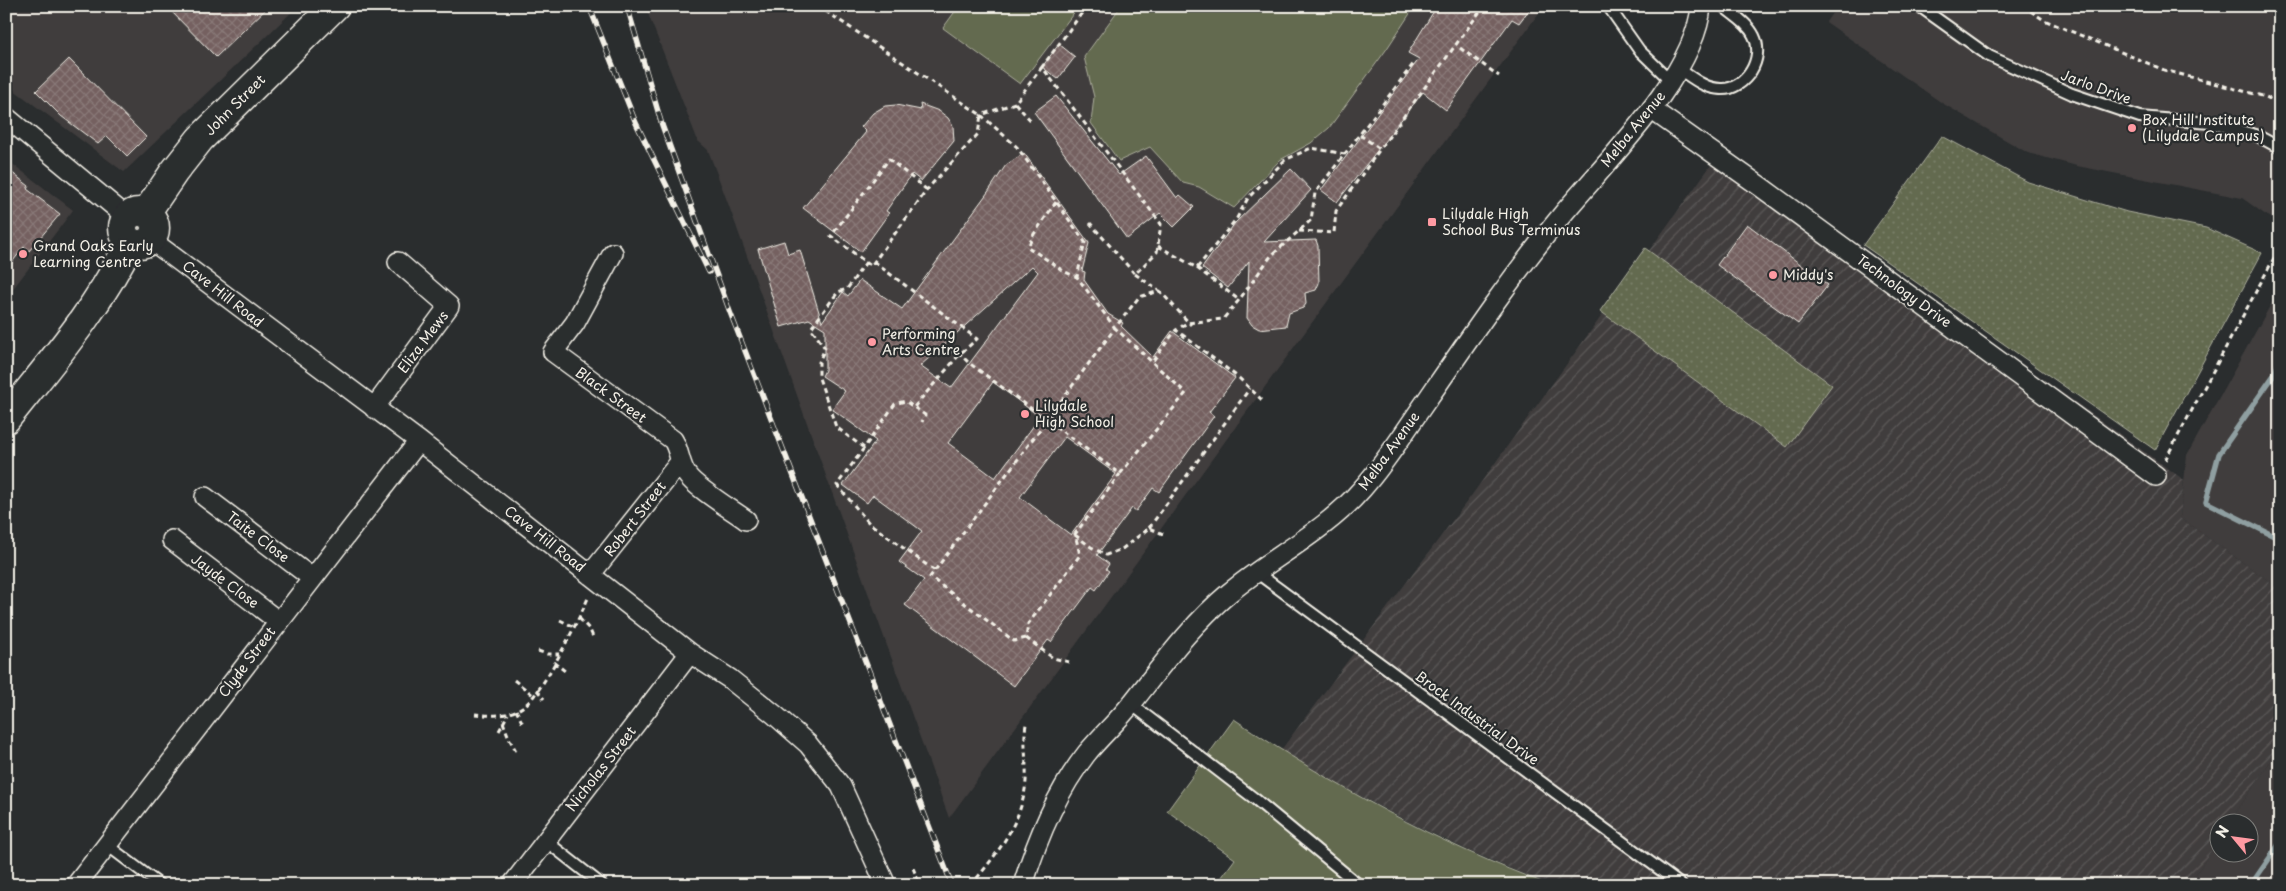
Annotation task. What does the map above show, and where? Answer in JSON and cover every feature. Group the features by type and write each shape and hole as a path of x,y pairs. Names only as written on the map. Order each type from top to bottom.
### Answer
{"main road":[{"name":"John Street","path":"6,419 89,315 138,228 174,172 200,139 335,6"}],"street":[{"name":"Melba Avenue","path":"1023,885 1031,859 1057,799 1087,753 1131,704 1190,630 1213,606 1256,572 1340,512 1376,473 1530,256 1651,109 1675,75 1696,33 1701,6"},
{"name":"Technology Drive","path":"1651,109 2156,476"},
{"name":"Cave Hill Road","path":"6,117 138,228 419,441 690,653 775,714 808,744 841,786 886,885"},
{"name":"Black Street","path":"613,253 575,323 553,352 673,440 679,450 680,462 688,476 746,520"},
{"name":"Eliza Mews","path":"374,408 449,306 398,262"},
{"name":"Clyde Street","path":"76,885 278,621 419,441"},
{"name":"Robert Street","path":"593,577 680,462"},
{"name":"Taite Close","path":"205,497 312,578"},
{"name":"Jayde Close","path":"172,540 278,621"},
{"name":"Nicholas Street","path":"512,885 690,653"}],"lane":[{"path":"1608,6 1639,50 1675,75 1720,89 1735,88 1746,78 1753,66 1757,49 1754,36 1745,24 1723,6"},
{"name":"Jarlo Drive","path":"1919,6 1989,56 2072,94 2140,117 2210,123 2256,135 2280,148"},
{"name":"Brock Industrial Drive","path":"1256,572 1681,885"},
{"path":"1131,704 1255,799 1359,885"},
{"path":"546,841 602,885"},
{"path":"107,845 160,885"}],"path":[{"path":"818,6 981,115 1017,146 1085,242 1077,276"},
{"path":"981,115 1015,103 1087,6"},
{"path":"1299,231 1334,233 1336,211 1484,6"},
{"path":"2023,6 2044,20 2164,70 2266,97 2280,104"},
{"path":"1460,48 1499,76"},
{"path":"1152,362 1176,330 1189,324 1223,319 1271,256 1311,220 1316,193 1414,63"},
{"path":"1042,67 1161,224 1157,252 1135,274"},
{"path":"1015,103 1033,123"},
{"path":"927,190 889,159 831,236 871,266 927,190 978,134 981,115"},
{"path":"1360,135 1380,149"},
{"path":"1197,268 1238,218 1248,198 1285,160 1311,148 1345,154"},
{"path":"1056,202 1034,234 1028,247 1065,272 1077,276 1115,328 1186,393 1120,474 1075,534"},
{"path":"1090,223 1135,274 1160,291 1189,324"},
{"path":"1158,246 1214,279 1239,300"},
{"path":"2156,476 2280,247"},
{"path":"864,448 836,427 819,378 819,362 825,348 811,328 838,292 847,289 866,262"},
{"path":"874,262 977,339 960,354 914,407"},
{"path":"1026,638 1014,641 930,577 1139,297 1160,291"},
{"path":"1176,330 1250,388 1262,400"},
{"path":"940,348 960,354 969,363 1120,474"},
{"path":"1075,534 1091,547 1106,555 1122,549 1149,528 1250,388"},
{"path":"922,422 925,416 905,401 895,404 837,486 869,523 935,571"},
{"path":"1149,528 1163,534"},
{"path":"1026,638 1028,624 1080,555 1075,534"},
{"path":"475,714 500,716 525,706 537,690 579,618 593,577"},
{"path":"579,618 590,630 593,637"},
{"path":"560,620 574,627"},
{"path":"1026,638 1053,658 1070,662"},
{"path":"538,650 547,654 559,654"},
{"path":"554,662 566,672"},
{"path":"514,680 533,695"},
{"path":"537,690 544,699"},
{"path":"516,710 524,726"},
{"path":"499,730 508,714"},
{"path":"503,722 516,751"},
{"path":"971,885 1004,843 1024,795 1026,768 1024,738 1026,724"},
{"path":"913,868 920,885"}],"shaded area":[{"path":"6,6 298,6 124,172 6,84"},
{"name":"Lilydale High School","path":"645,6 1544,6 949,818 729,206 708,150 698,141"},
{"name":"Box Hill Institute (Lilydale Campus)","path":"1837,6 2280,6 2280,225 2242,198 2077,166 2028,153 1942,103 1826,22"},
{"path":"1722,150 2184,480 2180,518 2280,589 2280,747 2235,814 2208,814 2208,856 2189,885 1550,885 1472,852 1411,823 1321,775 1281,750 1474,492"},
{"name":"Grand Oaks Early Learning Centre","path":"6,159 73,210 6,298"},
{"path":"2280,288 2280,589 2180,518 2187,455"},
{"path":"2280,747 2280,885 2189,885 2208,856 2208,864 2258,864 2258,814 2235,814"}],"green space":[{"path":"959,6 1079,6 1020,84 943,28"},
{"path":"1121,6 1415,6 1386,50 1329,128 1311,143 1280,160 1234,208 1199,187 1183,183 1150,147 1119,161 1091,123 1094,97 1084,57"},
{"path":"1942,136 2028,182 2127,212 2206,228 2262,253 2155,450 1863,245"},
{"path":"1645,248 1832,385 1787,447 1600,311"},
{"path":"1234,719 1309,767 1387,811 1467,851 1550,885 1216,885 1235,859 1167,811"}],"building":[{"path":"166,6 269,6 216,57"},
{"path":"1437,6 1532,6 1519,23 1512,19 1446,110 1423,92 1337,202 1321,190 1419,59 1408,53"},
{"path":"1059,44 1075,57 1058,79 1042,67"},
{"path":"69,59 146,137 127,156 107,136 98,144 61,116 36,91"},
{"path":"1056,96 1119,175 1146,156 1177,198 1180,195 1194,207 1174,227 1160,213 1127,239 1034,112"},
{"path":"920,104 939,111 948,118 953,126 954,141 921,181 912,174 886,211 889,213 861,252 803,208 866,132 861,127 873,113 885,106 896,105 921,110"},
{"path":"1024,153 1089,243 1082,271 1085,272 1084,280 1108,314 1123,323 1121,326 1153,357 1172,331 1235,378 1209,412 1214,416 1159,492 1153,488 1136,511 1132,508 1097,555 1109,564 1106,569 1109,571 1096,590 1092,587 1051,642 1048,640 1014,686 905,605 924,580 899,562 922,531 873,495 867,503 843,485 876,441 832,409 845,391 822,376 825,370 825,329 809,319 781,327 758,249 784,241 788,254 800,250 822,322 843,292 848,296 860,280 902,309 1006,165","holes":["1032,266 1038,272 951,388 920,366","993,382 1040,417 995,478 948,443","1065,437 1116,474 1071,535 1020,497"]},
{"path":"6,168 29,186 27,189 60,214 29,251 24,247 6,270"},
{"path":"1291,169 1311,190 1264,242 1316,240 1318,246 1319,283 1316,290 1305,293 1306,304 1303,308 1289,313 1286,326 1259,329 1252,325 1247,318 1249,261 1228,288 1202,268 1235,223"},
{"name":"Middy's","path":"1747,224 1828,285 1798,324 1717,265"}],"waterway":[{"path":"2280,360 2274,375 2219,454 2206,502 2280,539"},
{"path":"2251,885 2280,843"}],"railway":[{"path":"589,6 636,123 709,272"},
{"path":"627,6 662,125 730,312 952,885"}],"place":[{"name":"Box Hill Institute (Lilydale Campus)","path":"2132,128"},
{"name":"Lilydale High School Bus Terminus","path":"1432,222"},
{"name":"Grand Oaks Early Learning Centre","path":"23,254"},
{"name":"Middy's","path":"1773,275"},
{"name":"Performing Arts Centre","path":"872,342"},
{"name":"Lilydale High School","path":"1025,414"}]}
